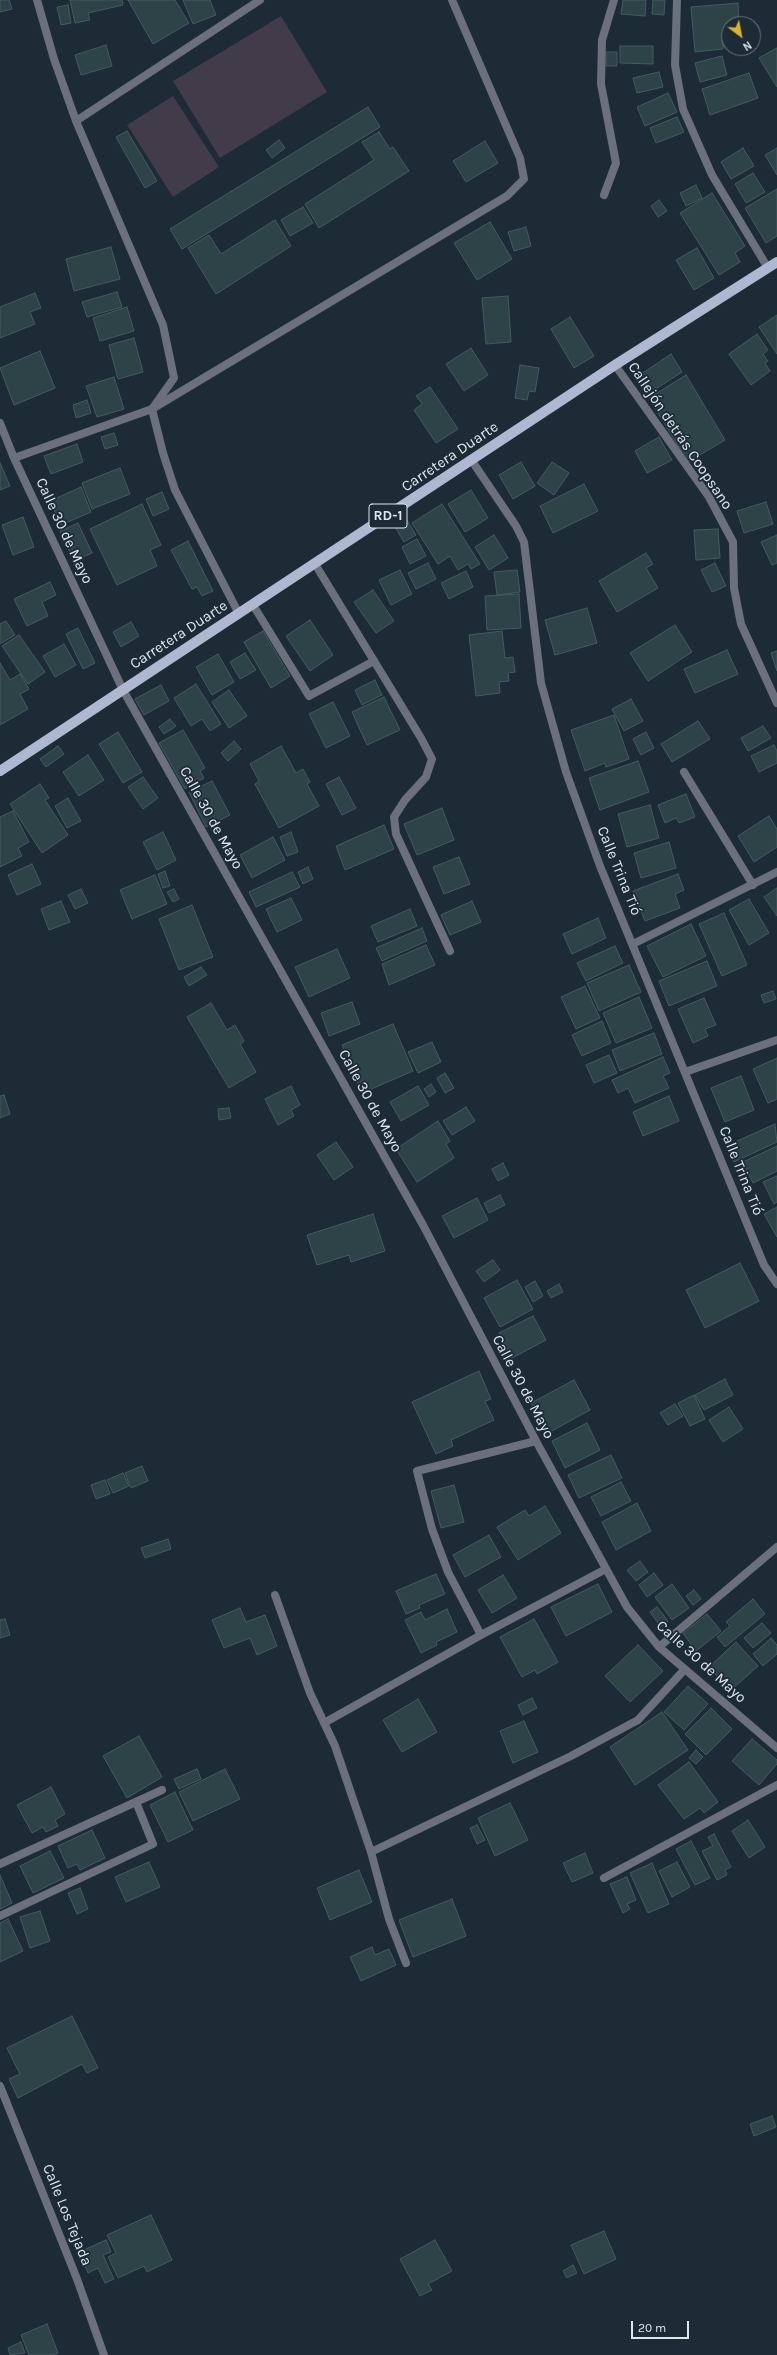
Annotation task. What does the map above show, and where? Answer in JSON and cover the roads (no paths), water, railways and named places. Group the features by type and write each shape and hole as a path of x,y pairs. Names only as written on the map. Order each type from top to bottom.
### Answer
{"main road":[{"name":"Carretera Duarte","path":"0,771 472,461 615,365 777,262"}],"street":[{"path":"37,0 54,59 76,121 163,325 174,378 152,409 163,453 175,490 238,614"},
{"path":"76,121 260,0"},
{"path":"14,458 152,409 507,196 524,179 520,158 452,0"},
{"path":"604,195 616,163 601,84 602,40 614,0"},
{"path":"677,0 675,66 683,109 712,176 768,268"},
{"name":"Callejón detrás Coopsano","path":"615,365 709,497 733,542 734,588 740,624 777,703"},
{"name":"Calle 30 de Mayo","path":"0,423 14,458 123,690 423,1225 536,1441 627,1607 659,1647 777,1748"},
{"name":"Calle Trina Tió","path":"472,461 516,526 524,542 541,683 552,727 566,772 595,852 764,1265 777,1284"},
{"path":"315,564 421,738 432,759 426,777 405,800 394,817 395,828 407,860 450,951"},
{"path":"253,605 309,696 374,661"},
{"path":"684,772 753,884"},
{"path":"633,944 777,872"},
{"path":"685,1072 777,1040"},
{"path":"481,1635 448,1572 432,1528 417,1471 536,1441"},
{"path":"659,1647 777,1547"},
{"path":"324,1723 481,1635 606,1569"},
{"path":"275,1595 324,1723 335,1746 371,1852 390,1919 406,1963"},
{"path":"371,1852 571,1756 638,1720 684,1669"},
{"path":"604,1878 777,1785"},
{"path":"0,1864 162,1790"},
{"path":"0,1916 153,1844 136,1802"},
{"name":"Calle Los Tejada","path":"0,2086 77,2279 104,2355"}]}
